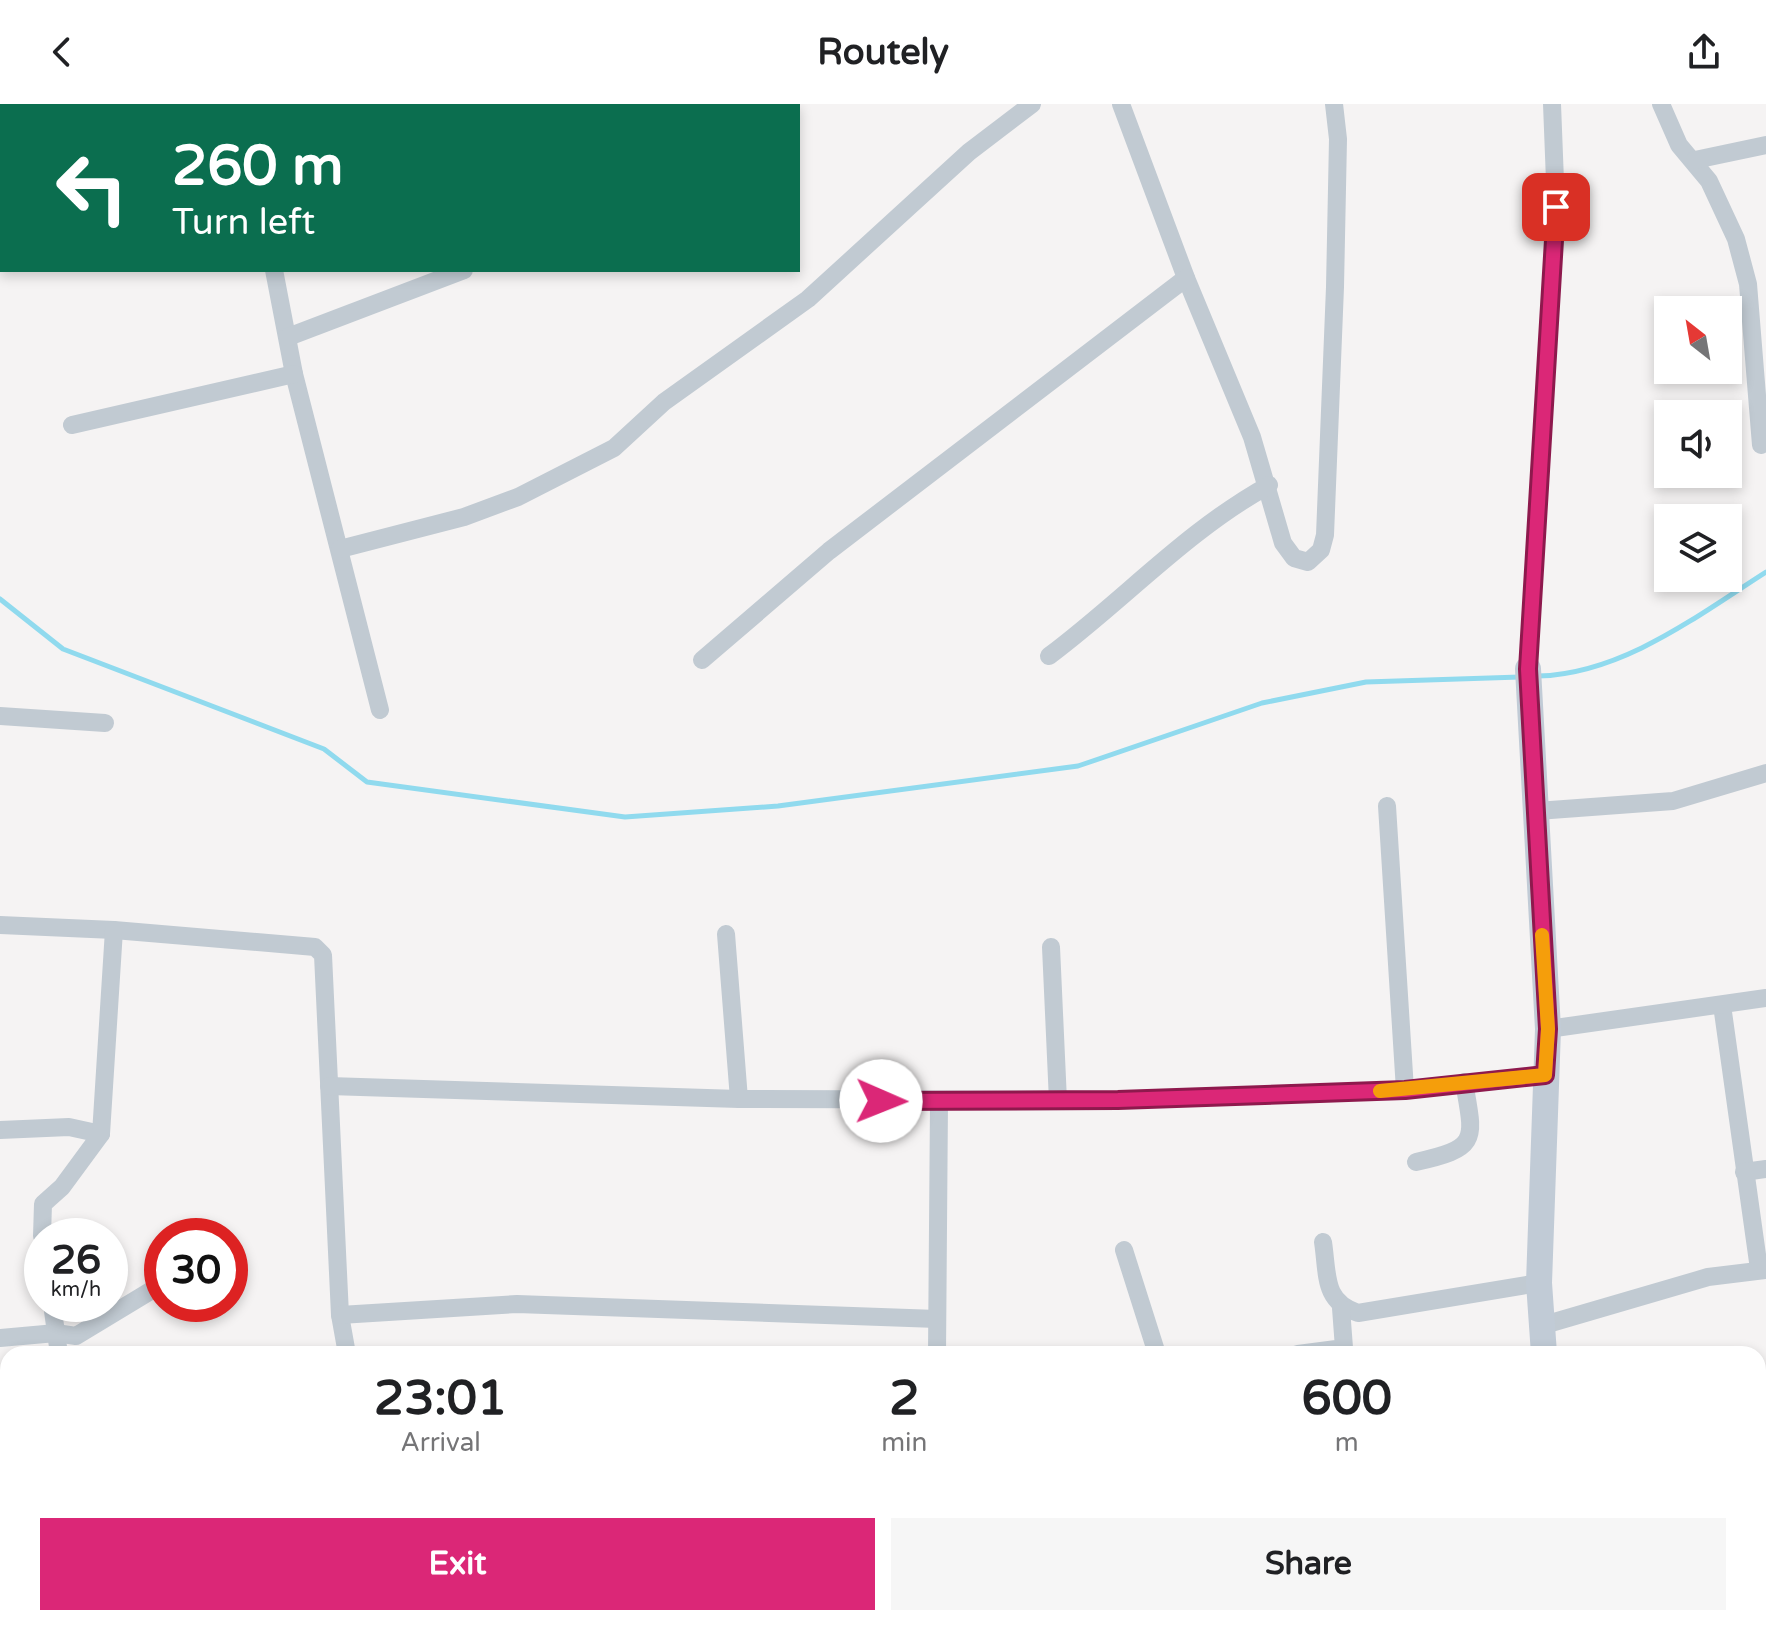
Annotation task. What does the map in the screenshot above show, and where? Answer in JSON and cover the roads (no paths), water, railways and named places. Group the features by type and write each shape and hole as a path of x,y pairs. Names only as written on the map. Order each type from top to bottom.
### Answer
{"street":[{"path":"340,549 464,517 518,497 614,448 664,402 808,299 969,152 1032,104"},
{"path":"1121,104 1186,278 1269,485 1283,543 1294,558 1308,562 1321,550 1325,535 1336,272 1338,139 1334,104"},
{"path":"1544,1346 1539,1283 1548,1029 1528,669 1556,207 1552,104"},
{"path":"1661,104 1679,145 1695,160 1709,181 1736,239 1748,284 1761,445"},
{"path":"1695,160 1766,145"},
{"path":"274,272 294,374 380,710"},
{"path":"288,337 459,272"},
{"path":"702,660 829,551 1186,278"},
{"path":"72,425 294,374"},
{"path":"1049,656 1217,516 1269,485"},
{"path":"0,716 105,723"},
{"path":"1537,811 1673,801 1766,773"},
{"path":"1387,806 1405,1090"},
{"path":"0,925 114,930 315,947 323,955 326,964 340,1315 346,1346"},
{"path":"43,1218 43,1204 62,1187 101,1134 114,930"},
{"path":"726,934 739,1099"},
{"path":"1051,947 1058,1101"},
{"path":"1548,1029 1766,998"},
{"path":"1544,1325 1708,1277 1762,1269 1744,1172 1722,1005"},
{"path":"329,1086 739,1099 1058,1101 1405,1090 1545,1075"},
{"path":"1416,1162 1446,1153 1470,1139 1473,1131 1464,1082"},
{"path":"937,1346 939,1102"},
{"path":"0,1130 69,1127 101,1134"},
{"path":"1744,1172 1766,1169"},
{"path":"1323,1242 1332,1298 1341,1308 1358,1313 1539,1283"},
{"path":"1124,1250 1154,1346"},
{"path":"0,1338 56,1333 76,1336 144,1295"},
{"path":"340,1315 517,1304 937,1319"},
{"path":"1341,1308 1344,1346"},
{"path":"54,1322 58,1346"}],"waterway":[{"path":"1538,676 1569,673 1629,654 1686,624 1766,572"},
{"path":"0,599 63,649 324,749 367,782 625,817 778,806 1078,766 1262,703 1366,682 1520,677"}]}
